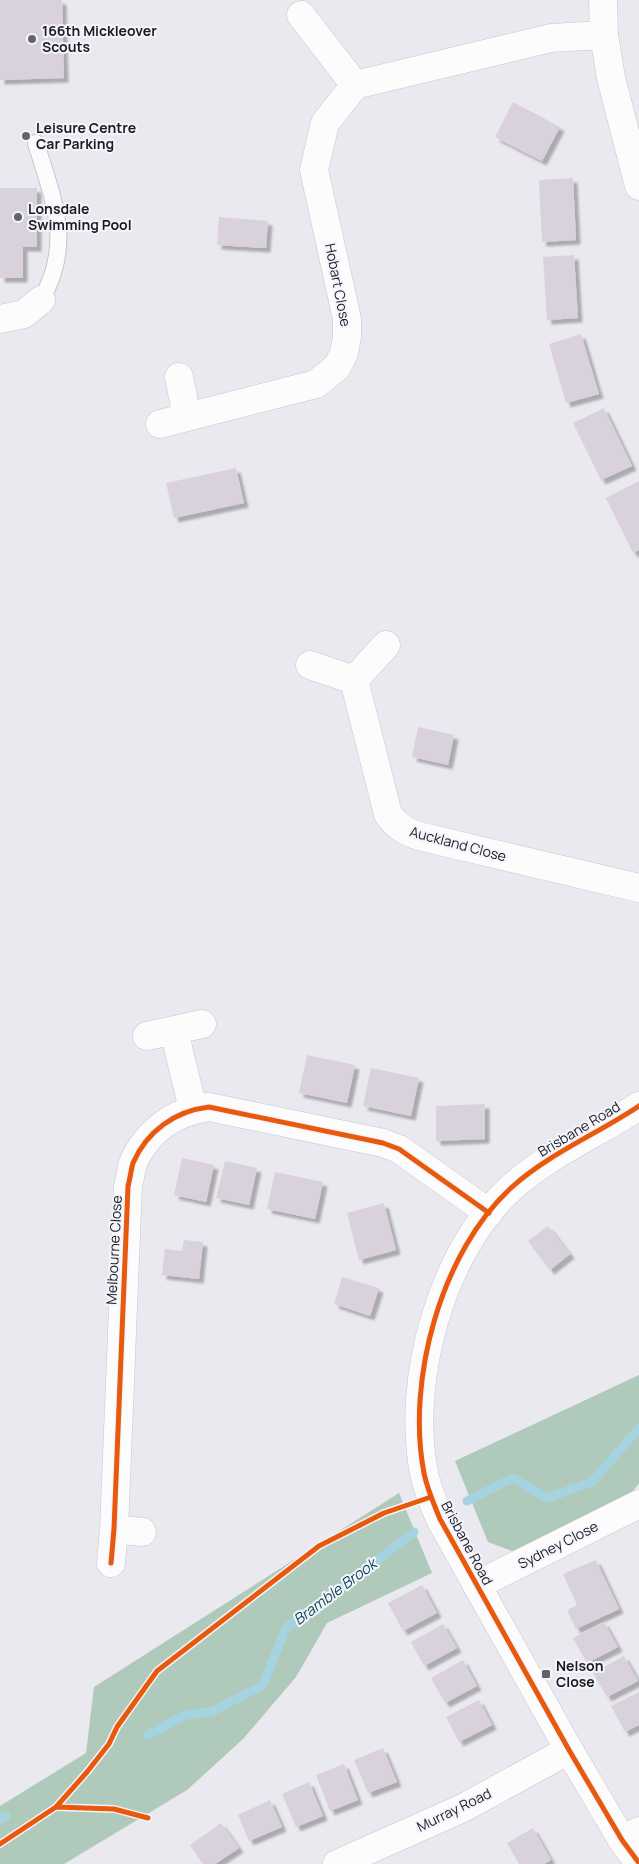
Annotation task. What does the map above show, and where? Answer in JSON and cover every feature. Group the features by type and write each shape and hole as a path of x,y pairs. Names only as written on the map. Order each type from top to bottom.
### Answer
{"street":[{"path":"603,0 604,35 610,78 639,186"},
{"path":"301,15 354,85 551,38 604,35"},
{"name":"Hobart Close","path":"160,424 316,384 337,367 344,353 347,337 346,319 314,170 325,123 354,85"},
{"path":"0,319 24,314 41,300"},
{"path":"179,377 187,417"},
{"path":"310,665 354,680 386,645"},
{"name":"Auckland Close","path":"354,680 388,814 401,829 424,837 639,888"},
{"path":"148,1036 202,1024"},
{"path":"174,1031 193,1109"},
{"name":"Brisbane Road","path":"639,1106 565,1148 536,1168 511,1188 489,1213 469,1241 455,1266 436,1311 425,1363 419,1420 424,1474 431,1497 448,1534 569,1750 630,1835 639,1863"},
{"name":"Melbourne Close","path":"111,1562 114,1529 128,1186 133,1164 157,1128 193,1109 208,1107 383,1143 399,1149 489,1213"},
{"name":"Sydney Close","path":"478,1586 639,1504"},
{"path":"114,1529 142,1532"},
{"name":"Murray Road","path":"337,1864 463,1808 569,1750"}],"lane":[{"path":"36,142 55,206 59,237 57,262 51,282 41,300"}],"green space":[{"path":"639,1375 639,1483 626,1501 515,1552 488,1542 455,1461"},
{"path":"399,1493 432,1573 327,1623 296,1677 243,1739 187,1790 64,1864 0,1864 0,1806 86,1753 94,1687"}],"building":[{"name":"166th Mickleover Scouts","path":"0,0 62,0 64,78 0,80"},
{"path":"513,102 560,127 542,161 495,137"},
{"path":"573,178 576,240 542,242 539,180"},
{"name":"Lonsdale Swimming Pool","path":"0,188 37,188 37,247 23,247 23,278 0,278"},
{"path":"219,217 268,221 266,248 217,245"},
{"path":"574,255 578,318 547,320 543,257"},
{"path":"581,334 599,394 566,403 549,344"},
{"path":"604,408 632,466 601,480 573,423"},
{"path":"236,468 244,503 174,518 166,483"},
{"path":"639,481 639,550 633,553 606,498"},
{"path":"418,727 454,735 448,765 412,757"},
{"path":"307,1055 355,1065 347,1103 299,1093"},
{"path":"371,1068 419,1078 411,1116 363,1106"},
{"path":"485,1104 485,1139 436,1141 436,1106"},
{"path":"182,1158 214,1165 206,1202 174,1195"},
{"path":"225,1161 257,1168 249,1205 216,1198"},
{"path":"275,1172 323,1182 315,1219 267,1209"},
{"path":"384,1203 396,1250 359,1260 347,1213"},
{"path":"548,1226 570,1254 550,1270 528,1241"},
{"path":"184,1240 203,1242 199,1279 162,1275 165,1249 182,1251"},
{"path":"342,1277 379,1288 370,1316 334,1304"},
{"path":"596,1560 619,1609 576,1629 567,1610 577,1605 563,1574"},
{"path":"422,1585 437,1613 403,1631 388,1603"},
{"path":"604,1622 618,1647 587,1663 573,1638"},
{"path":"443,1624 457,1648 424,1666 411,1642"},
{"path":"624,1656 638,1681 607,1697 593,1673"},
{"path":"463,1660 477,1686 445,1703 431,1678"},
{"path":"639,1692 639,1725 625,1732 611,1706"},
{"path":"479,1700 492,1725 459,1742 446,1717"},
{"path":"383,1748 397,1782 368,1793 354,1760"},
{"path":"344,1764 358,1800 330,1811 316,1775"},
{"path":"309,1782 323,1816 296,1827 282,1794"},
{"path":"270,1800 282,1827 249,1841 238,1815"},
{"path":"221,1823 239,1848 215,1864 203,1864 190,1845"},
{"path":"533,1828 551,1860 544,1864 519,1864 507,1843"}],"waterway":[{"name":"Bramble Brook","path":"467,1501 513,1478 547,1498 592,1482 639,1428"},
{"name":"Bramble Brook","path":"148,1735 185,1715 213,1711 263,1685 286,1628 414,1532"},
{"name":"Bramble Brook","path":"0,1819 6,1816"}],"cycle path":[{"path":"639,1106 542,1164 512,1187 487,1214 466,1246 448,1281 425,1359 420,1398 420,1437 424,1473 440,1519 569,1750 622,1840 639,1863"},
{"path":"111,1563 128,1186 133,1163 146,1141 154,1132 174,1118 197,1109 209,1107 383,1143 399,1149 489,1213"},
{"path":"56,1807 109,1744 117,1727 157,1671 319,1546 384,1513 431,1497"},
{"path":"0,1844 56,1807 114,1809 148,1818"}],"place":[{"name":"166th Mickleover Scouts","path":"32,39"},
{"name":"Leisure Centre Car Parking","path":"26,136"},
{"name":"Lonsdale Swimming Pool","path":"18,217"},
{"name":"Nelson Close","path":"546,1674"}]}
